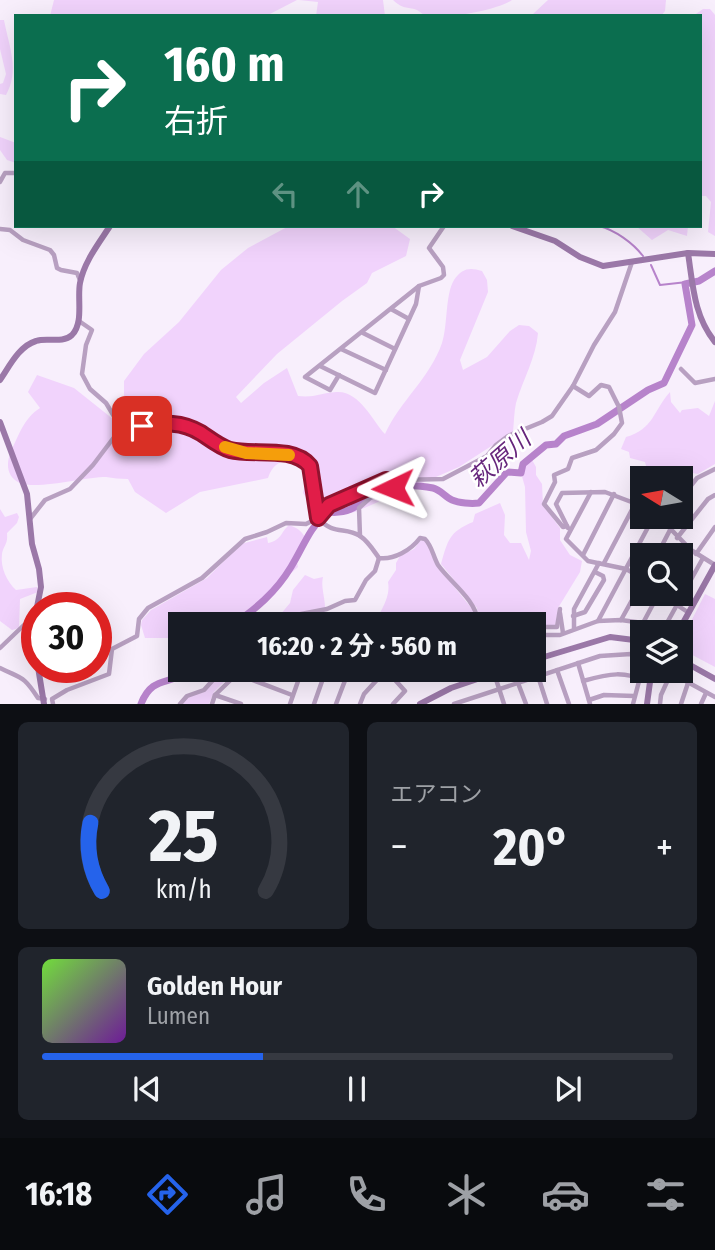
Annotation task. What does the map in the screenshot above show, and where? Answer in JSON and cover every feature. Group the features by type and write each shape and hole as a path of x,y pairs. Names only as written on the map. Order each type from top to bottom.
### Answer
{"street":[{"path":"0,182 7,172 14,173"},
{"path":"0,380 29,344 40,340 68,338 73,334 79,321 80,280 109,228"},
{"path":"339,375 330,390 305,377 419,286 444,275 443,267 429,248 443,228"},
{"path":"518,228 555,241 593,263 613,266 688,253 715,254"},
{"path":"0,229 10,230 23,240 50,250 57,268 77,273 80,280"},
{"path":"688,253 700,319 715,342"},
{"path":"360,536 361,506 379,493 400,480 443,479 487,456 508,436 552,416 573,386 615,312 632,262"},
{"path":"320,366 375,393 416,304 419,286"},
{"path":"391,309 409,319"},
{"path":"79,321 92,330 82,366 85,382 106,403 121,428"},
{"path":"363,333 395,349"},
{"path":"341,349 386,370"},
{"path":"681,369 695,383 715,379"},
{"path":"568,528 563,527 544,503 555,482 554,475 569,469 575,456 600,448 618,430 622,416 609,387 601,385 589,396 573,386"},
{"path":"0,422 27,494 32,544 39,569 40,592"},
{"path":"29,520 45,500 70,489 93,465 121,428 173,422 185,425 230,449 301,458 310,466 318,518 331,529 360,536 379,558 375,571 366,580 355,600 312,612"},
{"path":"693,483 715,469"},
{"path":"32,704 52,702 67,690 109,674 111,649 136,636 139,619 148,608 202,578 241,541 267,533 286,523 300,525 318,518 329,505 386,480 393,486"},
{"path":"568,528 556,504 562,494 591,492 614,494 630,500"},
{"path":"591,492 568,528 566,538 588,561 630,572"},
{"path":"583,555 614,494"},
{"path":"677,538 708,499 715,495"},
{"path":"575,628 574,609 630,512"},
{"path":"696,554 715,527"},
{"path":"598,621 626,569 652,529"},
{"path":"663,543 670,530 683,543"},
{"path":"379,558 384,559 407,551 420,538 425,539 430,544 436,563 475,612"},
{"path":"685,620 715,565 693,552"},
{"path":"693,576 703,558"},
{"path":"573,616 585,612 604,580 603,576 595,572"},
{"path":"621,620 630,603"},
{"path":"668,620 676,606 689,613"},
{"path":"546,627 557,627 560,609 564,633"},
{"path":"546,634 564,633 598,621 630,621"},
{"path":"0,648 21,628"},
{"path":"546,656 610,637 630,640"},
{"path":"546,673 600,656 630,656"},
{"path":"578,663 590,702 604,695 634,696"},
{"path":"693,667 715,679"},
{"path":"0,668 16,673 42,701"},
{"path":"557,670 569,704"},
{"path":"583,681 615,673 630,676"},
{"path":"180,704 187,696 205,690 212,682"},
{"path":"212,704 215,695 229,682"},
{"path":"262,682 292,695"},
{"path":"290,704 297,682"},
{"path":"314,704 322,682"},
{"path":"336,704 344,682"},
{"path":"360,704 376,682"},
{"path":"393,704 405,691 397,682"},
{"path":"420,704 467,682"},
{"path":"497,682 504,704"},
{"path":"454,704 521,682"},
{"path":"540,682 547,704"},
{"path":"40,683 42,701"},
{"path":"518,683 526,704"},
{"path":"633,704 637,683"},
{"path":"647,704 650,683"},
{"path":"660,704 665,683"},
{"path":"681,704 688,683 715,698"},
{"path":"701,704 706,693"},
{"path":"215,695 241,704"}],"shaded area":[{"path":"54,0 297,0 270,14 50,14"},
{"path":"299,0 383,0 385,14 316,14 318,2"},
{"path":"393,0 512,0 483,11 464,14 424,14 403,7"},
{"path":"548,0 666,0 663,14 533,14"},
{"path":"703,9 710,9 715,15 715,236 708,232 711,202 706,196 702,196 702,14 696,14"},
{"path":"0,20 4,20 13,67 6,95 0,94 0,84 6,74 0,49"},
{"path":"0,137 14,142 14,162 7,160 0,150"},
{"path":"285,228 395,228 410,239 406,256 372,273 367,283 277,354 236,397 241,403 287,368 298,396 336,392 352,396 385,434 437,356 444,336 449,294 454,280 463,271 474,269 482,271 487,280 488,292 460,360 463,370 487,357 510,331 519,325 529,326 538,333 532,360 516,403 513,432 459,467 346,514 325,513 314,506 303,493 307,476 302,464 291,461 277,464 268,478 200,492 166,513 135,492 128,479 106,477 28,485 12,477 8,465 11,451 26,422 40,408 28,392 37,375 74,388 128,431 156,417 124,403 124,381 144,354 179,322 221,270 248,248"},
{"path":"638,228 688,228 687,236 668,230 652,240"},
{"path":"670,392 671,402 680,413 682,410 698,408 709,416 715,401 715,464 698,474 693,473 693,466 646,466 645,462 630,458 629,452 621,449 626,437 648,424"},
{"path":"531,458 542,484 543,505 560,528 560,540 570,555 582,561 580,572 558,608 555,627 546,627 546,612 477,612 441,564 454,533 473,522 475,514 500,503 505,515 504,535 510,543 521,543 529,560 531,551 526,532 525,487 521,473 523,464"},
{"path":"0,509 5,517 17,513 19,517 7,533 2,559 5,574 16,590 37,587 38,592 21,592 19,628 12,630 0,621"},
{"path":"289,525 301,532 307,543 297,562 298,567 254,612 168,612 168,638 145,638 142,620 151,610 207,578 241,544 267,537 268,543 278,538"},
{"path":"420,541 427,542 435,563 473,612 381,612 396,563 400,556 414,549"},
{"path":"305,575 314,579 323,577 325,612 282,612 290,603 293,590"},
{"path":"705,594 715,599 715,667 693,655 692,620"},
{"path":"213,682 224,682 214,692 209,704 181,704 187,697 204,692"}],"waterway":[{"path":"604,228 623,238 643,256"},
{"path":"651,265 660,285 687,282"},
{"name":"萩原川","path":"249,612 279,584 311,532 327,512 356,507 373,492 390,486 433,488 455,501 479,503 507,472 521,473 523,464 546,445 556,444 564,436 597,424 648,390 664,383 692,325 685,284 699,281 715,271"},
{"name":"萩原川","path":"141,704 151,688 168,680"}],"slow traffic":[{"path":"225,447 246,453 289,455"}],"route":[{"path":"142,426 173,422 185,425 230,449 301,458 310,466 318,518 329,505 386,480 394,485 393,488"}]}
